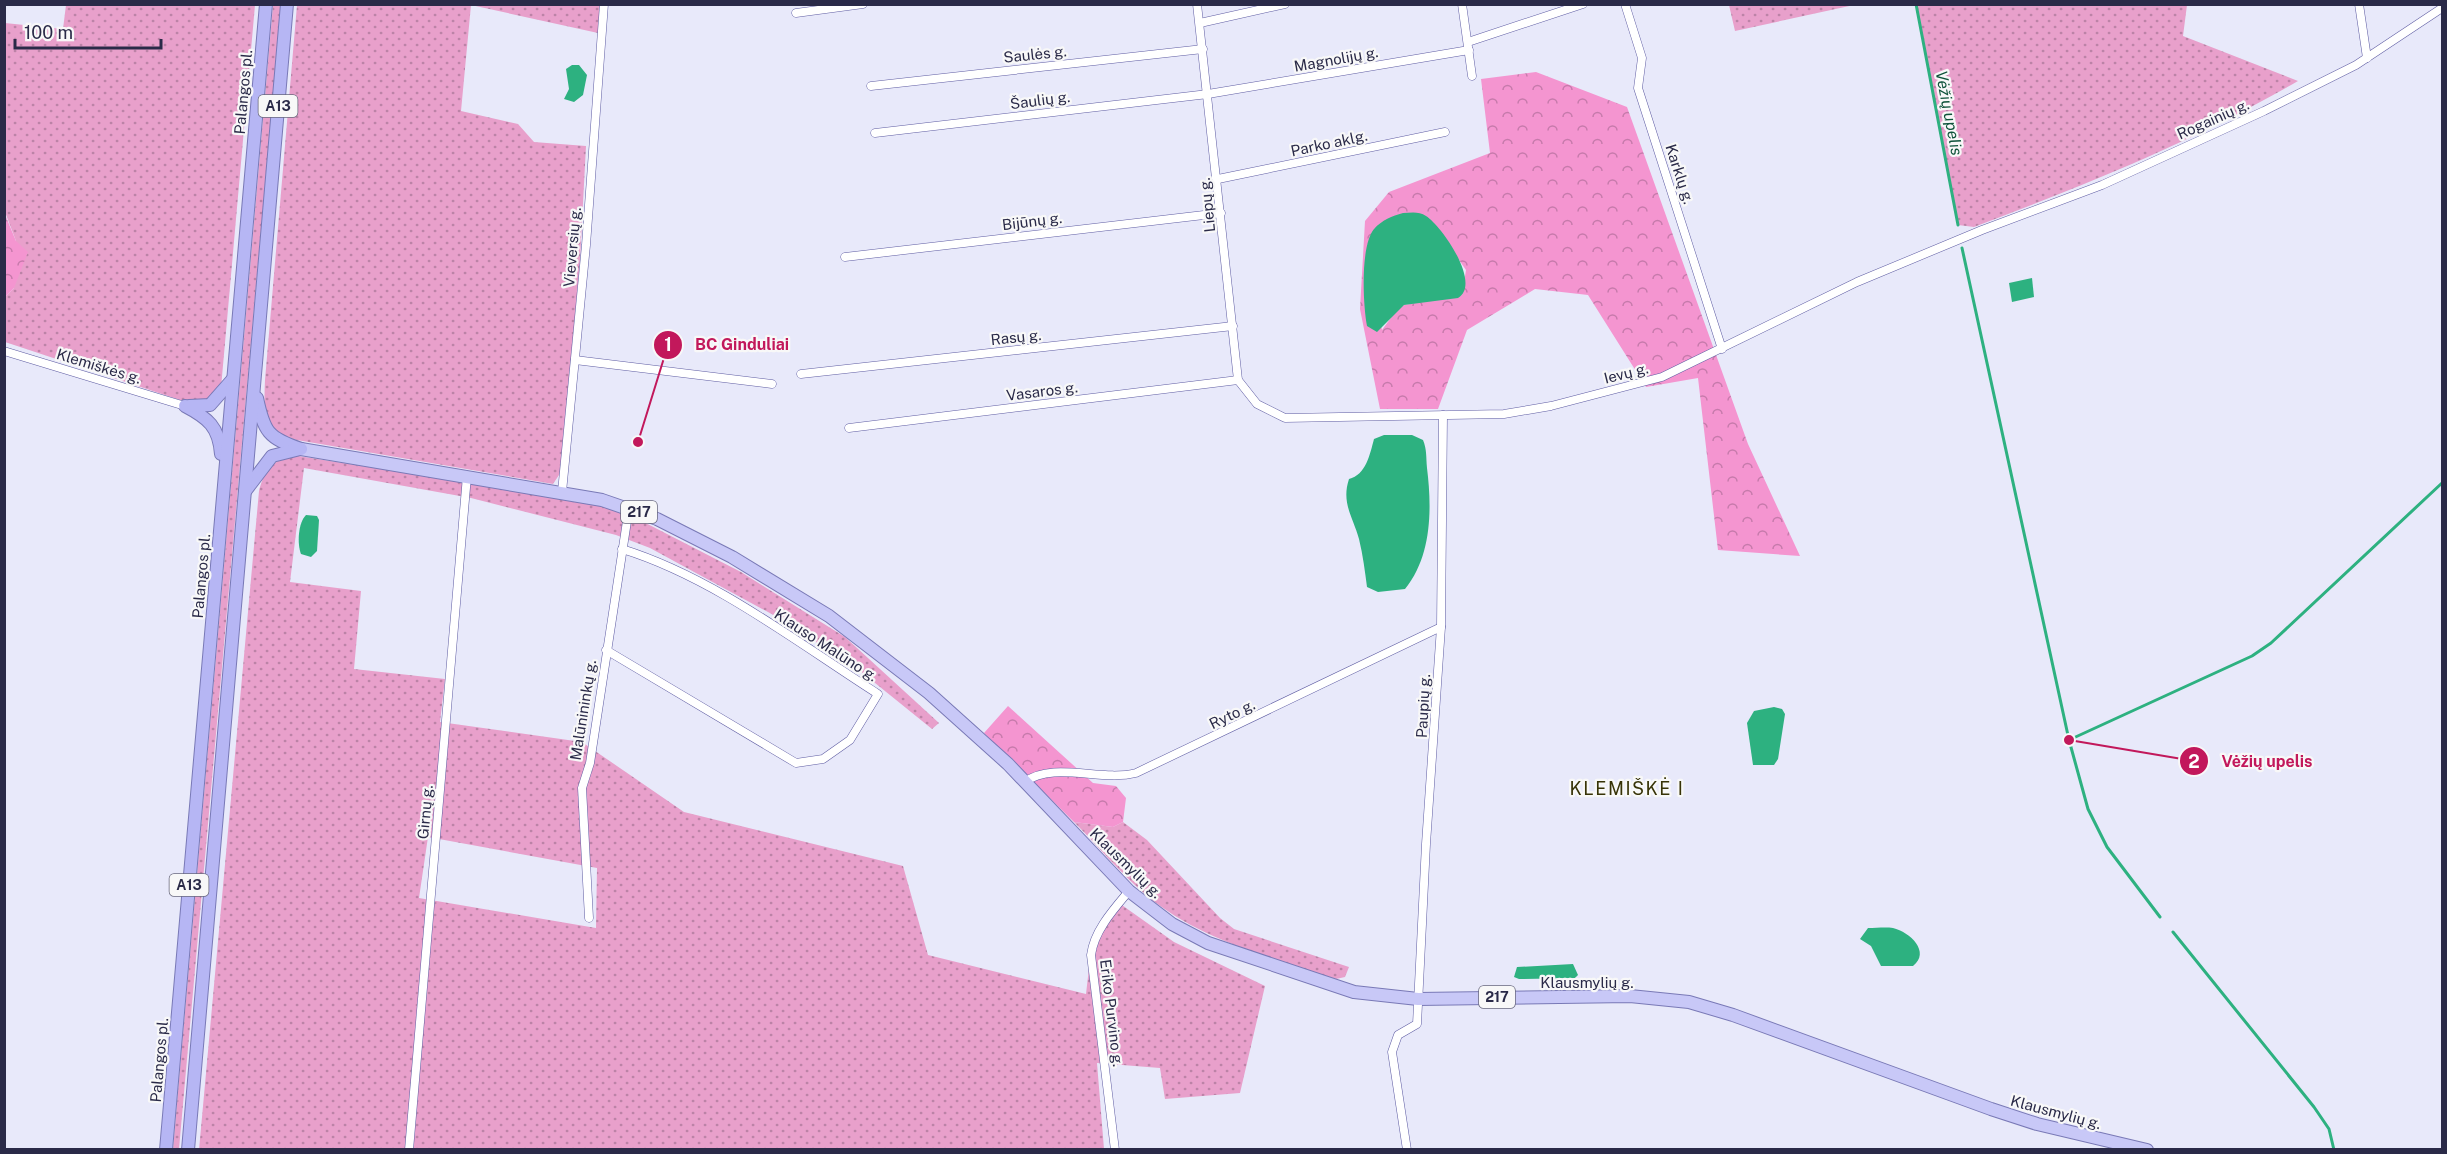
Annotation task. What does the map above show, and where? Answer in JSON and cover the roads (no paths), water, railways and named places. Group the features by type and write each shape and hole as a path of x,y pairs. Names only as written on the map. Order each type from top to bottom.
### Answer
{"highway":[{"name":"Palangos pl.","path":"166,1149 266,4"},
{"name":"A13","path":"188,1149 287,4"},
{"path":"185,406 210,405 222,395 233,379"},
{"path":"254,385 264,427 280,441 301,449"},
{"path":"185,406 208,420 217,431 224,486"},
{"path":"245,491 272,456 301,449"}],"main road":[{"name":"217","path":"301,449 562,492 629,508"},
{"name":"Klausmylių g.","path":"629,508 685,532 779,584 830,616 929,693 1025,782 1129,891 1172,924 1228,952 1354,992 1418,999 1619,996 1689,1002 1733,1015 1990,1109 2037,1124 2147,1149"}],"street":[{"name":"Vieversių g.","path":"562,492 604,4"},
{"path":"796,13 863,4"},
{"name":"Liepų g.","path":"1197,4 1218,179 1238,381"},
{"path":"1200,23 1285,4"},
{"path":"1462,4 1472,76"},
{"name":"Magnolijų g.","path":"1208,94 1468,46 1583,4"},
{"name":"Karklų g.","path":"1625,4 1642,58 1638,88 1722,350"},
{"path":"2359,4 2367,58"},
{"name":"Rogainių g.","path":"1982,230 2102,185 2264,111 2367,58 2442,8"},
{"name":"Saulės g.","path":"871,86 1203,49"},
{"name":"Šaulių g.","path":"875,134 1208,94"},
{"name":"Parko aklg.","path":"1218,179 1445,132"},
{"name":"Bijūnų g.","path":"845,257 1221,213"},
{"name":"Ievų g.","path":"1238,381 1264,410 1285,418 1504,414 1551,406 1662,377 1722,350 1857,282 1982,230"},
{"name":"Rasų g.","path":"801,374 1233,326"},
{"name":"Klemiškės g.","path":"4,351 185,406"},
{"path":"575,360 772,384"},
{"name":"Vasaros g.","path":"849,428 1238,381"},
{"name":"Paupių g.","path":"1407,1149 1392,1052 1398,1035 1417,1024 1441,627 1443,415"},
{"name":"Girnų g.","path":"409,1149 467,476"},
{"name":"Malūnininkų g.","path":"589,918 582,788 590,763 629,508"},
{"name":"Klauso Malūno g.","path":"606,650 796,763 823,759 850,740 878,694 732,600 646,557 622,549"},
{"name":"Ryto g.","path":"1025,782 1044,773 1113,777 1136,773 1441,627"},
{"name":"Eriko Purvino g.","path":"1115,1149 1090,955 1092,942 1097,933 1129,891"}],"waterway":[{"name":"Vėžių upelis","path":"1916,4 1958,225"},
{"name":"Vėžių upelis","path":"1962,248 2069,740 2088,809 2107,847 2160,917"},
{"path":"2069,740 2252,656 2271,643 2442,483"},
{"name":"Vėžių upelis","path":"2173,932 2314,1107 2329,1129 2334,1150"}],"place":[{"name":"BC Ginduliai","path":"638,442"},
{"name":"Vėžių upelis","path":"2069,740"}],"district":[{"name":"KLEMIŠKĖ I","path":"1627,788"}]}
